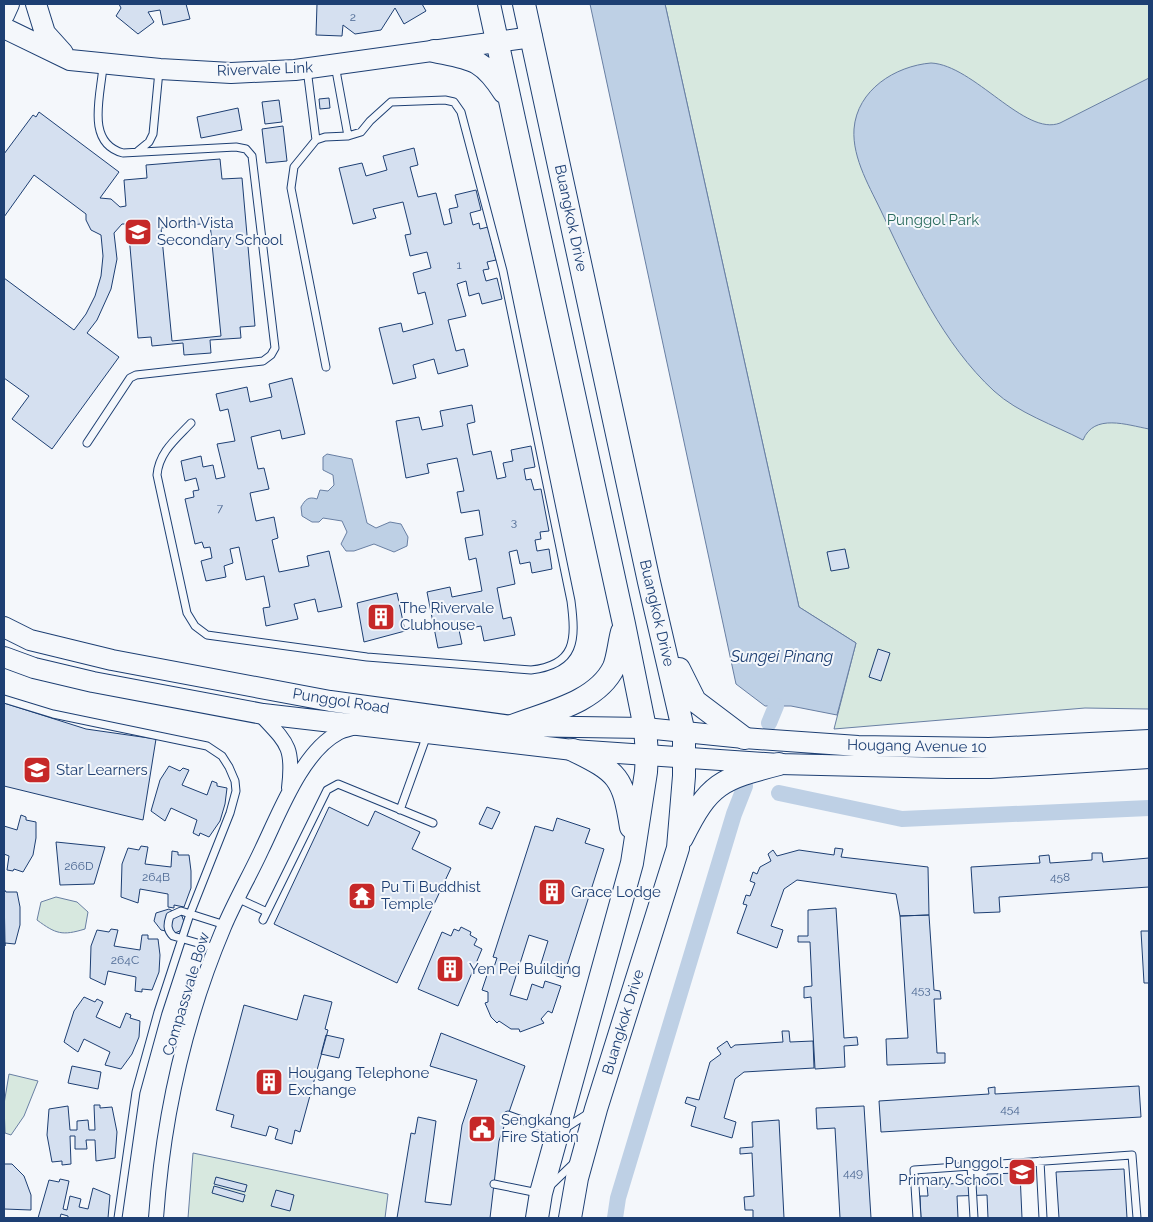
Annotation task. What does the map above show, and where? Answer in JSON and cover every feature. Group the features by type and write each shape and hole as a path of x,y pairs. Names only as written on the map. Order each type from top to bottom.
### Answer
{"main road":[{"path":"4,15 9,4"},
{"path":"36,4 45,33 70,60"},
{"name":"Buangkok Drive","path":"489,4 624,624 645,728 647,754 632,863 541,1193 537,1218"},
{"name":"Buangkok Drive","path":"524,4 649,582 664,639 684,733 678,848 596,1109 570,1218"},
{"name":"Rivervale Link","path":"4,28 70,60 160,69 231,73 307,69 532,37"},
{"path":"434,51 473,59 485,67 511,104"},
{"path":"512,726 582,698 597,689 614,667 624,624"},
{"name":"Punggol Road","path":"4,627 30,640 112,660 330,701 512,726 645,728 684,733"},
{"path":"664,639 695,701 744,738"},
{"name":"Punggol Road","path":"4,657 34,668 93,682 260,714 427,735 573,750 684,756"},
{"name":"Hougang Avenue 10","path":"684,733 858,746 964,748 1149,740"},
{"path":"573,750 605,766 618,779 627,798 632,829 632,863"},
{"name":"Hougang Avenue 10","path":"684,756 778,764 990,768 1149,758"},
{"path":"678,848 694,815 715,788 737,775 778,764"}],"street":[{"name":"Compassvale Bow","path":"260,714 283,737 288,748 291,773 289,792"},
{"name":"Compassvale Bow","path":"156,1218 160,1165 170,1107 193,1014 224,925 289,792 312,757 338,733 359,726"}],"lane":[{"path":"87,443 130,378 136,375 263,360 271,355 275,348 252,156 246,149 236,147 133,153 114,151 100,138 98,128 103,64"},
{"path":"335,65 348,136"},
{"path":"133,153 142,149 153,134 160,69"},
{"path":"307,69 316,140"},
{"path":"191,423 166,450 158,466 157,475 187,613 194,626 207,635 367,657 531,670 554,666 565,659 575,629 571,601 503,271 461,112 454,102 445,100 399,100 383,107 361,132 348,136 325,137 316,140 294,167 291,188 326,367"},
{"path":"4,699 53,714 207,746 222,756 236,781 236,791 230,813 190,914 158,1012 136,1092 118,1218"},
{"path":"400,810 427,735"},
{"path":"263,920 327,790 338,784 433,822"},
{"path":"238,899 267,912"},
{"path":"215,948 173,936 168,931 167,923 170,916 181,911 224,925"},
{"path":"508,1115 558,1133 596,1109"},
{"path":"494,1184 541,1193 584,1155"},
{"path":"917,1218 914,1170 1132,1155 1137,1218"},
{"path":"1040,1161 1044,1218"},
{"path":"971,1166 974,1218"}],"green space":[{"name":"Punggol Park","path":"665,4 1149,4 1149,709 1085,708 834,729 856,643 799,607"},
{"path":"56,897 77,902 88,912 85,929 70,933 54,931 37,920 41,902"},
{"path":"9,1074 38,1081 24,1116 11,1135 5,1133 4,1104"},
{"path":"193,1153 388,1194 385,1218 188,1218"}],"water":[{"name":"Sungei Pinang","path":"590,4 665,4 799,607 856,643 837,715 791,706 765,706 736,684"},
{"path":"931,63 947,67 964,75 1015,111 1031,120 1046,125 1060,123 1149,78 1149,429 1112,423 1103,424 1095,426 1083,440 1014,406 994,391 976,372 959,352 930,308 905,262 863,173 856,151 854,129 862,103 880,82 904,69"},
{"path":"327,454 352,459 367,523 376,528 390,522 401,524 408,537 407,546 394,552 374,544 354,551 346,551 341,544 347,532 342,521 323,518 319,522 312,522 302,516 301,507 305,501 309,498 317,499 320,490 328,491 334,485 333,475 323,470 323,457"}],"building":[{"path":"119,4 186,4 190,19 163,25 160,10 148,12 154,22 138,34 116,16 121,8"},
{"path":"317,4 422,4 426,11 404,24 395,8 381,30 355,34 343,25 342,36 316,35"},
{"path":"329,98 330,108 320,109 319,99"},
{"path":"279,100 282,122 265,124 262,102"},
{"path":"238,108 242,130 201,138 197,117"},
{"path":"39,112 119,172 100,198 111,199 120,207 126,206 124,180 147,178 146,165 220,159 222,179 242,178 255,326 240,327 241,338 210,340 211,353 184,355 183,343 152,346 151,337 138,338 128,224 122,224 114,233 117,259 111,289 97,320 87,333 119,357 52,449 12,419 29,396 4,378 4,278 74,330 86,314 95,296 101,276 103,256 101,235 91,230 86,220 86,214 34,175 4,217 4,154 33,115 36,117","holes":["210,223 221,336 172,341 161,228"]},
{"path":"283,126 287,161 266,163 262,129"},
{"path":"414,148 418,165 410,167 418,197 436,193 444,225 452,223 449,209 458,207 455,195 476,190 481,210 470,213 473,225 479,223 480,229 488,227 496,260 487,262 489,269 483,270 486,281 497,278 502,299 482,304 479,293 469,296 466,281 457,284 466,316 448,320 456,351 464,349 468,366 438,374 434,359 413,365 416,378 393,384 379,328 401,323 403,332 433,324 425,292 418,294 413,273 431,268 427,252 410,256 405,235 411,234 403,202 373,209 376,218 353,224 339,168 362,163 366,176 387,170 383,156"},
{"path":"292,378 305,434 282,439 280,430 251,437 258,469 264,468 269,489 250,493 256,521 274,517 278,538 272,540 279,572 309,566 307,556 329,551 342,607 318,612 315,599 294,604 298,619 266,626 263,608 270,607 264,576 246,580 239,547 230,549 233,563 224,566 226,577 206,581 201,561 212,558 210,547 204,548 202,542 195,544 185,499 194,497 193,491 199,490 196,478 185,481 181,461 201,456 203,467 213,465 216,479 225,477 217,444 235,441 228,409 220,411 216,394 247,387 250,402 272,397 269,384"},
{"path":"472,405 475,422 467,424 473,455 491,451 497,479 506,477 503,463 513,461 511,450 531,446 535,467 524,469 526,480 531,479 534,490 541,489 549,531 540,532 541,539 535,540 537,551 549,549 552,569 532,573 530,562 520,564 517,550 509,552 515,584 497,588 503,619 511,617 515,635 484,641 481,626 459,630 462,644 438,648 427,592 450,587 452,597 482,591 476,558 469,560 465,538 483,535 479,510 461,513 457,492 464,491 457,458 427,464 429,473 406,478 396,421 419,417 422,430 443,426 440,411"},
{"path":"845,549 849,568 831,571 827,552"},
{"name":"The Rivervale Clubhouse","path":"397,593 405,631 364,642 357,603"},
{"path":"878,649 890,653 881,681 869,677"},
{"path":"4,703 86,729 156,739 143,820 4,786"},
{"path":"169,766 180,771 183,768 189,770 182,785 207,795 212,781 217,783 217,786 227,788 220,821 209,837 200,833 199,836 193,833 197,820 171,808 165,821 151,811 160,780"},
{"name":"Pu Ti Buddhist Temple","path":"329,807 368,826 375,811 420,832 412,849 451,868 397,983 274,924"},
{"path":"487,807 500,812 492,829 479,824"},
{"path":"21,815 26,817 26,820 36,822 33,855 23,872 14,869 13,871 7,870 9,856 4,854 4,826 17,830"},
{"name":"Grace Lodge","path":"557,818 590,829 585,843 604,849 563,978 539,970 548,941 529,935 510,995 527,1000 532,984 543,988 545,981 561,986 552,1013 548,1011 541,1019 544,1023 520,1032 519,1029 511,1029 499,1021 497,1023 491,1017 485,1003 488,1002 488,992 482,990 489,969 493,970 497,958 493,957 535,826 553,831"},
{"path":"56,842 105,847 94,884 60,885"},
{"path":"141,846 148,847 145,864 171,867 172,851 178,852 178,855 189,855 191,888 184,907 174,905 174,908 168,907 168,894 140,889 138,903 121,897 122,864 128,848 139,850"},
{"path":"835,848 843,849 841,857 928,867 929,915 900,916 896,894 797,880 784,889 771,926 783,930 777,948 737,933 747,905 743,904 746,895 750,896 755,883 750,881 753,872 757,874 760,867 771,861 768,854 773,850 777,856 799,850 834,855"},
{"path":"1092,853 1102,853 1103,862 1149,858 1149,887 999,897 1000,912 974,913 971,867 1040,863 1039,856 1049,855 1050,863 1092,860"},
{"path":"4,889 6,892 17,892 20,907 20,925 15,944 5,943 5,946"},
{"path":"836,908 844,1038 857,1037 858,1045 844,1046 845,1067 815,1069 811,997 804,998 804,987 812,986 810,942 798,942 798,936 808,936 808,910"},
{"path":"169,909 182,916 184,922 182,930 175,933 161,930 154,921 156,913"},
{"path":"929,915 934,990 940,991 941,999 934,999 937,1053 945,1053 945,1063 887,1065 886,1039 908,1038 900,916"},
{"name":"Yen Pei Building","path":"461,927 471,932 470,935 477,939 474,945 482,949 458,1006 418,989 442,932 451,936 454,929 459,931"},
{"path":"111,929 118,930 114,946 140,950 142,935 148,935 148,939 158,939 160,955 159,972 152,990 142,989 142,992 135,991 136,977 108,971 105,985 90,978 91,946 97,930 109,932"},
{"path":"1141,931 1149,931 1149,983 1144,983"},
{"name":"Hougang Telephone Exchange","path":"304,995 332,1002 325,1029 328,1030 300,1132 295,1130 292,1144 275,1139 278,1129 269,1126 266,1136 231,1127 234,1115 216,1110 244,1005 297,1020"},
{"path":"84,997 95,1002 97,999 103,1002 96,1017 120,1028 126,1013 131,1015 130,1018 140,1021 139,1037 132,1054 121,1069 105,1065 110,1052 84,1039 78,1052 64,1042 74,1011"},
{"path":"782,1031 789,1031 790,1042 813,1041 814,1068 744,1072 735,1079 724,1118 736,1122 732,1138 691,1126 696,1107 685,1103 687,1097 699,1100 710,1062 721,1054 717,1048 727,1041 731,1048 735,1045 783,1042"},
{"name":"Sengkang Fire Station","path":"441,1033 525,1066 499,1141 490,1218 397,1218 411,1133 415,1134 418,1117 436,1121 425,1202 451,1205 462,1125 477,1080 430,1066"},
{"path":"326,1035 344,1039 339,1058 321,1054"},
{"path":"72,1066 101,1072 98,1089 68,1083"},
{"path":"1139,1086 1141,1117 881,1132 879,1101 989,1094 988,1088 995,1087 995,1094"},
{"path":"94,1105 100,1105 100,1108 112,1107 117,1132 115,1158 96,1161 95,1140 86,1140 87,1149 75,1149 75,1136 70,1136 71,1164 62,1165 62,1161 52,1162 47,1135 49,1109 68,1106 70,1130 77,1130 77,1121 88,1120 89,1130 95,1130"},
{"path":"864,1106 871,1218 840,1218 835,1128 817,1129 816,1108"},
{"path":"779,1120 784,1218 753,1218 753,1210 745,1210 744,1197 754,1196 752,1153 740,1154 740,1148 753,1147 752,1122"},
{"path":"4,1164 12,1164 24,1176 31,1195 31,1210 4,1209"},
{"path":"1124,1169 1127,1218 1059,1218 1056,1172"},
{"path":"1020,1173 1022,1218 988,1218 987,1195 957,1196 958,1218 921,1218 920,1196 928,1196 927,1185 987,1182 987,1174"},
{"path":"216,1177 247,1185 245,1192 214,1184"},
{"path":"60,1179 69,1181 63,1209 67,1210 70,1196 81,1199 79,1207 88,1209 93,1188 110,1195 108,1218 68,1218 68,1216 61,1214 60,1218 38,1218 49,1180 59,1182"},
{"path":"214,1186 245,1195 243,1202 212,1193"},
{"path":"276,1190 294,1195 290,1211 271,1206"}],"waterway":[{"path":"769,723 776,706"},
{"path":"615,1218 618,1198 734,814 745,786"},
{"path":"779,793 902,819 1149,808"}],"place":[{"name":"North Vista Secondary School","path":"138,232"},
{"name":"The Rivervale Clubhouse","path":"381,617"},
{"name":"Star Learners","path":"37,770"},
{"name":"Grace Lodge","path":"552,892"},
{"name":"Pu Ti Buddhist Temple","path":"362,896"},
{"name":"Yen Pei Building","path":"450,969"},
{"name":"Hougang Telephone Exchange","path":"269,1082"},
{"name":"Sengkang Fire Station","path":"482,1129"},
{"name":"Punggol Primary School","path":"1022,1172"}]}
